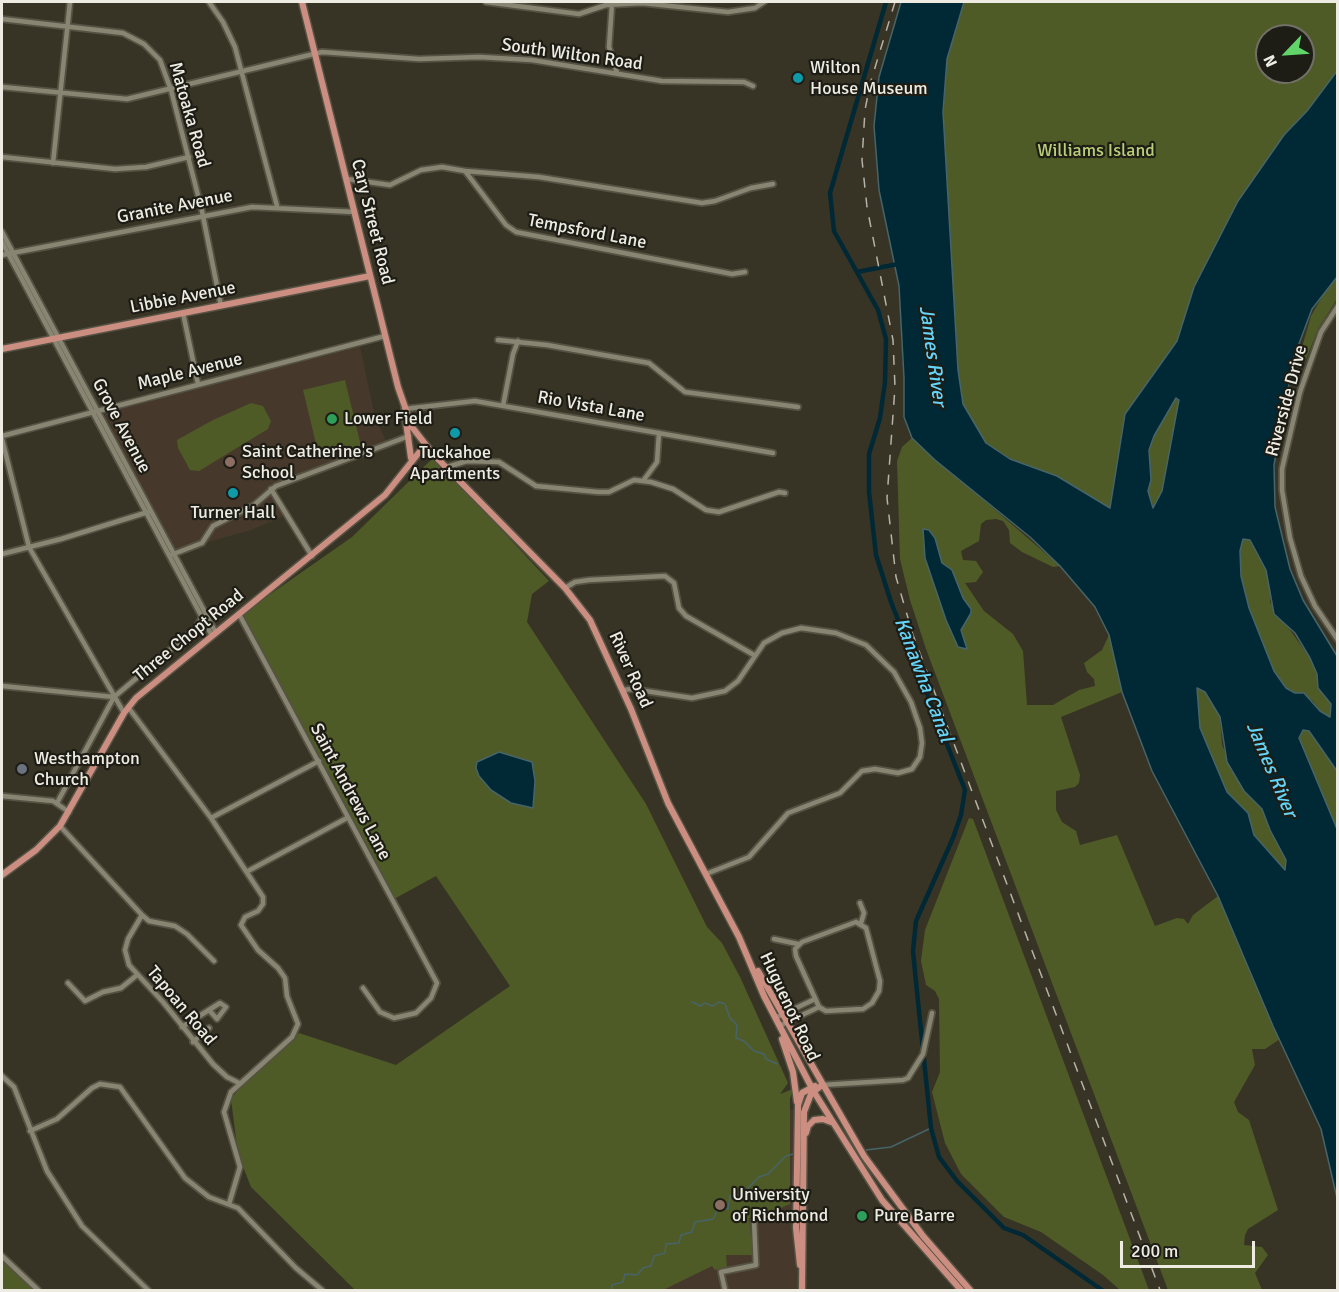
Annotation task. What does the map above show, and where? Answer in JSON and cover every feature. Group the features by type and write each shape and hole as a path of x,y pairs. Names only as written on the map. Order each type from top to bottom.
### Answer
{"main road":[{"name":"Cary Street Road","path":"302,2 404,409 416,434 425,445"},
{"name":"Libbie Avenue","path":"2,349 370,276"},
{"path":"404,409 411,461"},
{"name":"Three Chopt Road","path":"2,875 36,850 60,826 128,706 385,495 425,445"},
{"name":"River Road","path":"425,445 565,588 590,620 623,690 666,798 746,950"},
{"name":"Huguenot Road","path":"746,950 778,1017 855,1142 890,1194 966,1290"},
{"path":"778,1017 798,1105 796,1213 797,1244 802,1276"},
{"name":"Huguenot Road","path":"782,1024 812,1090 896,1219 966,1290"},
{"path":"798,1105 801,1095 822,1085"},
{"path":"802,1290 804,1112 812,1090"},
{"path":"804,1157 810,1123 821,1118 831,1122"},
{"path":"796,1213 804,1205"}],"street":[{"path":"53,163 70,2"},
{"path":"208,2 230,33 243,73 277,206"},
{"path":"486,2 579,14 612,3 642,3 728,12 755,8 764,2"},
{"path":"612,3 609,47 617,73"},
{"name":"Matoaka Road","path":"2,19 123,33 144,44 160,60 171,90 189,157 221,306"},
{"name":"South Wilton Road","path":"2,87 128,99 243,73 315,53 418,59 504,58 662,81 744,82 753,86"},
{"path":"2,158 129,168 189,157"},
{"path":"347,179 390,185 421,170 442,167 539,177 702,203 751,188 773,184"},
{"name":"Tempsford Lane","path":"465,171 506,225 522,235 732,274 745,272"},
{"name":"Granite Avenue","path":"2,255 252,207 277,206 355,212"},
{"name":"Grove Avenue","path":"2,232 10,253 214,634"},
{"name":"Grove Avenue","path":"2,242 10,253"},
{"name":"Riverside Drive","path":"1338,306 1321,332 1300,392 1282,470 1282,490 1290,538 1301,576 1315,606 1338,640"},
{"path":"183,313 198,384"},
{"name":"Maple Avenue","path":"2,437 95,410 385,336"},
{"path":"498,340 518,341 649,363 685,392 720,399 798,407"},
{"path":"503,406 513,354 518,341"},
{"name":"Rio Vista Lane","path":"404,409 475,401 773,453"},
{"path":"643,481 657,462 659,433"},
{"path":"171,555 202,543 213,526 254,505 271,489 409,436"},
{"path":"2,437 29,547 124,713"},
{"path":"447,467 467,461 499,462 536,486 598,492 609,492 634,480 643,481 673,489 706,510 719,512 779,492 785,493"},
{"path":"271,489 312,556"},
{"path":"2,554 148,512"},
{"name":"Grove Avenue","path":"171,555 202,617 214,634"},
{"path":"565,588 578,582 665,576 674,583 679,608 686,616 754,655"},
{"name":"Saint Andrews Lane","path":"239,615 436,983 431,998 416,1013 394,1018 380,1012 363,988"},
{"path":"57,803 114,697 162,659 196,628 202,617"},
{"path":"623,690 632,689 685,697 716,694 738,681 754,655 769,640 794,629 836,633 861,643 881,658 902,683 917,716 922,747 918,761 912,769 898,773 875,769 862,771 840,793 788,813 749,857 706,874"},
{"path":"2,686 114,697"},
{"path":"128,706 211,818 263,897 263,904 258,911 245,917 241,925 258,950 278,968 285,978 287,996 298,1024 292,1037 231,1092 224,1112 240,1167 230,1204"},
{"path":"211,818 319,761"},
{"path":"2,796 57,803 69,812"},
{"path":"248,871 347,818"},
{"path":"60,826 142,915 149,921 175,926 187,934 214,962"},
{"path":"860,903 864,913 861,923"},
{"name":"Tapoan Road","path":"142,915 128,939 125,950 129,966 194,1042 227,1077 239,1083"},
{"path":"774,939 798,944 856,922 861,923 867,928 880,981 878,995 870,1006 861,1010 826,1011 819,1007 796,956 798,944"},
{"path":"68,983 85,1001 103,992 121,988 137,975"},
{"path":"778,1017 815,999"},
{"path":"782,1024 819,1007"},
{"path":"182,1027 209,1010"},
{"path":"822,1085 903,1080 912,1075 923,1054 932,1013"},
{"path":"194,1042 209,1028"},
{"path":"2,1076 14,1087 47,1172 82,1226 148,1290"},
{"path":"30,1131 57,1119 92,1088 100,1084 120,1087 185,1178 209,1197 230,1204 249,1218 296,1268 322,1290"},
{"path":"725,1290 721,1272 756,1265 754,1221"},
{"path":"2,1256 38,1290"}],"shaded area":[{"name":"Saint Catherine's School","path":"360,347 375,417 386,441 274,483 268,489 284,516 251,530 176,551 103,411"},
{"name":"University of Richmond","path":"798,1108 796,1213 802,1290 539,1290 781,1113"}],"green space":[{"name":"Williams Island","path":"964,2 1337,2 1337,71 1307,111 1284,135 1194,287 1177,341 1125,414 1110,508 1057,476 1010,459 986,443 963,404 958,370 943,112 947,59"},
{"path":"1337,271 1337,299 1318,329 1305,362 1300,360 1311,316"},
{"name":"Lower Field","path":"345,380 361,446 319,456 303,390"},
{"path":"1176,398 1179,400 1162,491 1154,508 1148,491 1151,480 1149,450 1154,436"},
{"path":"251,403 263,406 271,421 268,429 199,471 190,470 178,448 177,440"},
{"path":"912,438 1060,566 1053,567 1022,552 1010,543 1009,530 1003,521 996,519 986,520 981,524 979,541 961,551 963,560 976,561 983,572 976,582 965,583 984,611 1013,634 1023,651 1027,705 1053,705 1079,690 1095,686 1094,679 1087,672 1084,663 1102,650 1109,635 1122,692 1061,717 1080,775 1079,783 1075,787 1056,791 1056,810 1062,822 1076,831 1080,845 1117,835 1155,926 1177,918 1184,919 1188,924 1193,915 1218,896 1280,1039 1265,1049 1252,1049 1255,1065 1234,1102 1238,1112 1249,1120 1278,1210 1248,1229 1245,1235 1244,1245 1262,1247 1268,1255 1255,1273 1262,1290 1168,1290 926,649 910,600 900,559 897,461 902,447"},
{"path":"434,457 549,581 532,594 527,622 646,804 707,927 722,943 788,1083 780,1094 793,1089 790,1099 790,1204 763,1216 749,1218 753,1255 726,1255 727,1268 715,1270 712,1266 663,1290 355,1290 251,1187 238,1154 231,1099 244,1083 299,1033 396,1065 510,986 436,876 394,899 242,614 352,537"},
{"path":"1243,539 1250,540 1266,570 1270,582 1270,602 1310,658 1317,674 1318,688 1331,704 1330,717 1320,711 1312,700 1286,688 1274,671 1249,608 1241,576 1240,551"},
{"path":"1197,687 1205,692 1220,717 1222,745 1244,791 1262,809 1286,860 1285,870 1254,835 1248,813 1227,792 1200,728"},
{"path":"1303,730 1309,731 1318,741 1337,771 1337,829 1299,738"},
{"path":"969,818 973,819 1149,1290 1120,1290 1103,1275 1041,1232 1004,1217 961,1174 945,1143 932,1092 940,1072 939,999 935,991 926,985 921,961 925,930"},
{"path":"2,1257 4,1260 35,1290 2,1290"}],"water":[{"name":"James River","path":"901,2 964,2 947,59 943,112 958,370 963,404 986,443 1010,459 1057,476 1110,508 1125,414 1177,341 1194,287 1238,201 1284,135 1307,111 1337,71 1337,277 1312,309 1294,357 1274,465 1275,507 1290,569 1303,600 1337,656 1337,771 1309,731 1303,730 1299,738 1337,829 1337,1198 1321,1129 1273,1026 1218,896 1152,771 1122,692 1109,635 1095,607 1060,566 1030,537 935,460 912,438 904,417 899,286 879,190 874,126 879,77","holes":["1176,398 1179,400 1162,491 1153,508 1148,491 1151,480 1149,450 1154,436","1243,539 1250,540 1266,570 1274,614 1295,633 1310,658 1317,674 1318,688 1331,704 1330,717 1320,711 1304,693 1295,693 1286,688 1274,671 1249,608 1241,576 1240,551","1197,688 1205,692 1220,717 1227,762 1244,791 1262,809 1286,860 1285,870 1254,835 1248,813 1227,792 1200,728"]},
{"path":"923,529 929,530 935,538 942,563 952,570 963,598 971,609 961,630 967,649 958,647 946,620 925,558"},
{"path":"499,752 532,762 535,781 533,808 511,803 491,790 479,776 476,768 477,762"}],"waterway":[{"name":"Kanawha Canal","path":"886,2 830,193 834,231 878,310 886,339 885,382 880,418 869,454 869,492 876,555 891,602 965,790 961,815 953,838 916,921 913,951 931,1128 939,1157 957,1181 1004,1228 1023,1235 1102,1290"},
{"path":"857,272 898,264"},
{"path":"692,1002 701,1006 704,1003 713,1006 719,1002 725,1004 730,1018 737,1025 736,1038 777,1064"},
{"path":"866,1150 891,1147 931,1128"},
{"path":"611,1290 612,1285 623,1282 625,1274 637,1275 643,1268 651,1266 654,1256 665,1253 666,1244 679,1243 681,1235 692,1232 695,1222 713,1219 719,1207 728,1209 730,1196 743,1193 759,1177 768,1174 786,1156 793,1154"}],"railway":[{"path":"895,2 870,84 865,110 862,160 867,207 893,340 895,387 887,498 896,577 913,635 1160,1290"}],"place":[{"name":"Wilton House Museum","path":"798,78"},
{"name":"Lower Field","path":"332,419"},
{"name":"Tuckahoe Apartments","path":"455,433"},
{"name":"Saint Catherine's School","path":"230,462"},
{"name":"Turner Hall","path":"233,493"},
{"name":"Westhampton Church","path":"22,769"},
{"name":"University of Richmond","path":"720,1205"},
{"name":"Pure Barre","path":"862,1216"}]}
